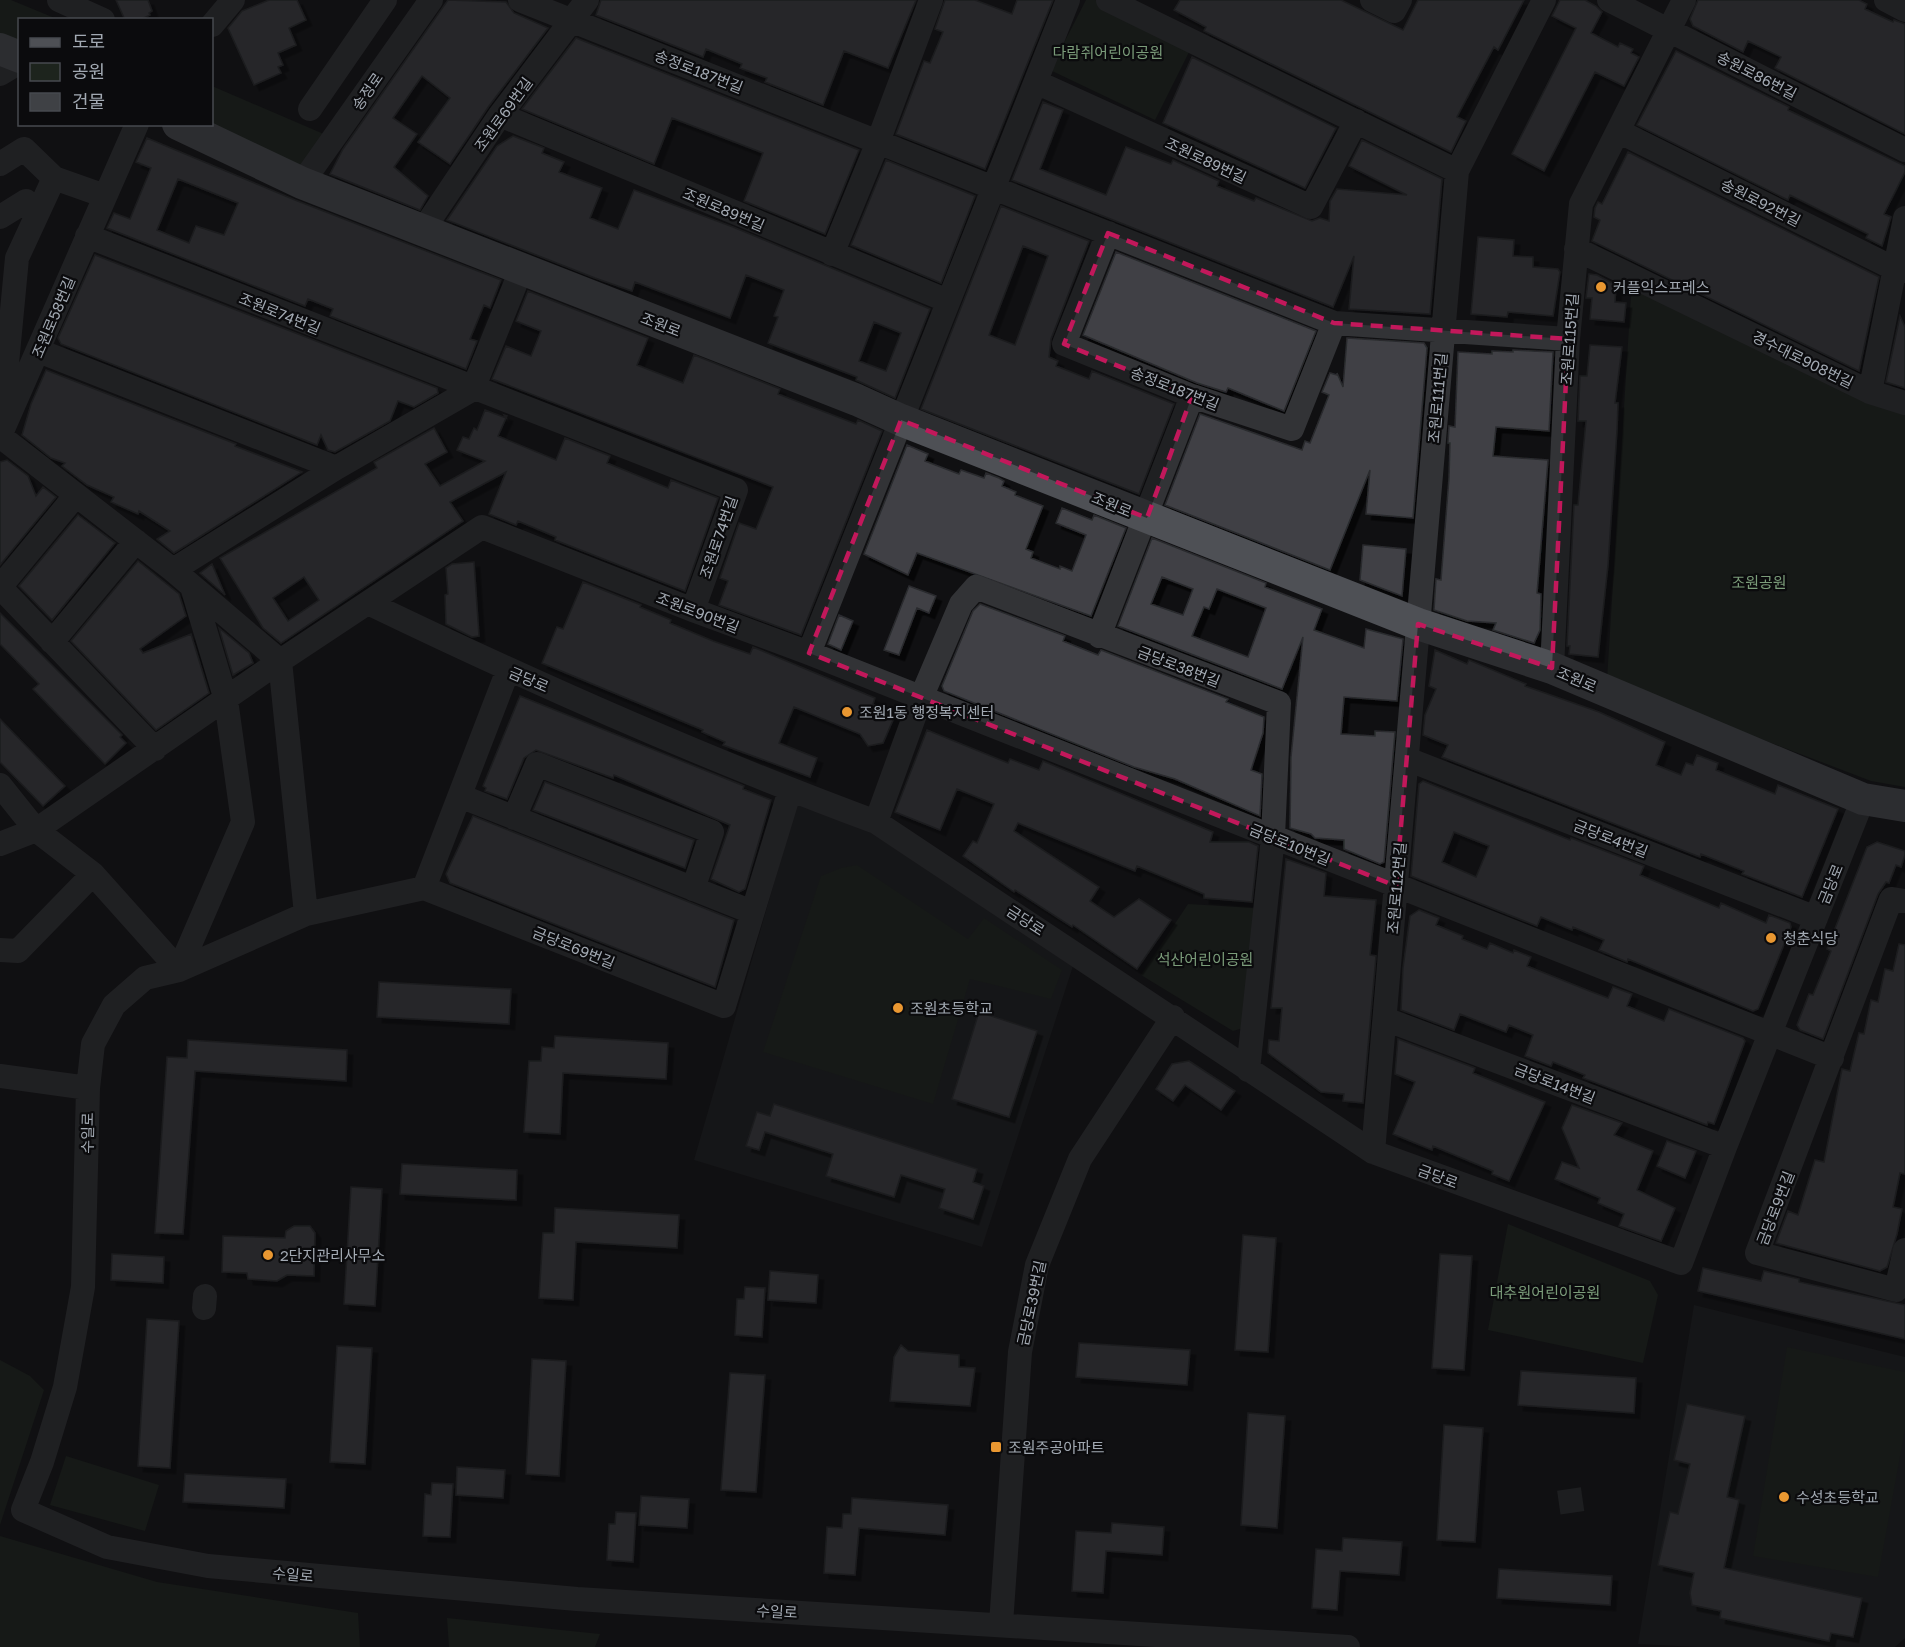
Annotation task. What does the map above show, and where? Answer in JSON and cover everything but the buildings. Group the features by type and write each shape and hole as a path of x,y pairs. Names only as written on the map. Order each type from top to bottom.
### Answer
{"main road":[{"path":"0,49 18,59"},
{"name":"조원로","path":"182,126 302,183 857,400 901,420 1146,518 1418,624 1552,669 1863,799 1905,806"}],"street":[{"path":"59,0 99,18"},
{"path":"213,24 233,0"},
{"path":"310,109 386,0"},
{"name":"송정로187번길","path":"520,0 1335,323 1568,339"},
{"name":"조원로69번길","path":"423,230 500,115 587,0"},
{"path":"832,254 878,142 931,0"},
{"path":"809,653 1068,0"},
{"path":"1108,0 1457,171"},
{"path":"1372,0 1394,11 1401,0"},
{"name":"조원로111번길","path":"1418,624 1457,171 1544,0"},
{"name":"송원로86번길","path":"1608,0 1905,150"},
{"path":"1669,31 1684,0"},
{"path":"1886,0 1905,10"},
{"name":"송정로","path":"302,183 426,2"},
{"name":"조원로115번길","path":"1552,669 1568,339 1581,204 1669,31"},
{"path":"0,74 18,61"},
{"name":"조원로89번길","path":"1036,82 1311,207 1356,121"},
{"name":"조원로89번길","path":"500,115 948,301"},
{"name":"조원로58번길","path":"0,436 136,126"},
{"name":"송원로92번길","path":"1618,130 1900,270"},
{"path":"0,164 24,149 54,178 105,196"},
{"name":"조원로58번길","path":"0,436 17,258 54,178"},
{"path":"0,217 26,201"},
{"name":"경수대로908번길","path":"1576,249 1870,392 1900,270 1905,218"},
{"name":"송정로187번길","path":"1108,233 1064,344 1192,396 1292,429 1335,323"},
{"name":"조원로74번길","path":"87,236 472,389 736,490 693,610"},
{"path":"173,570 336,468 472,389 521,270"},
{"path":"39,351 336,468"},
{"path":"1870,392 1905,403"},
{"name":"조원로","path":"1099,636 1192,396"},
{"path":"0,436 173,570 193,590 280,661 306,914"},
{"path":"76,495 0,587 155,749"},
{"name":"조원로90번길","path":"368,603 482,527 809,653"},
{"path":"52,642 136,542"},
{"name":"금당로38번길","path":"876,822 921,698 962,604 976,587 1279,704 1273,837 1248,1070"},
{"path":"179,970 243,822 226,700 193,590"},
{"path":"0,844 36,830 368,603"},
{"name":"금당로","path":"368,603 508,670 790,790 876,822 1173,1017 1248,1070 1373,1152 1682,1263 1725,1147 1863,799"},
{"name":"조원로112번길","path":"1373,1152 1418,624"},
{"name":"금당로10번길","path":"809,653 1770,1035"},
{"path":"0,1076 88,1088 93,1044 114,1005 145,978 179,970 306,914 424,888 508,670"},
{"name":"금당로4번길","path":"1407,759 1816,918"},
{"path":"514,818 537,764 712,832 693,889"},
{"path":"0,786 36,830 93,874 179,970"},
{"path":"459,796 752,912 790,790"},
{"path":"0,971 9,951 93,874"},
{"name":"금당로69번길","path":"424,888 724,1006 752,912"},
{"name":"금당로9번길","path":"1905,901 1891,899 1757,1253 1896,1290 1905,1250"},
{"name":"금당로39번길","path":"1001,1624 1020,1352 1037,1265 1080,1159 1173,1017"},
{"name":"금당로14번길","path":"1384,1019 1725,1147"},
{"path":"1770,1035 1832,1058"},
{"name":"수일로","path":"88,1088 83,1287 65,1387 42,1462 23,1510 107,1547 208,1566 577,1599 1001,1624"},
{"path":"1001,1624 1348,1647"}],"highlighted area":[{"path":"1108,233 1334,323 1568,339 1552,668 1418,624 1396,886 809,653 901,420 1147,518 1192,396 1064,344"}],"shaded area":[{"name":"조원초등학교","path":"798,800 857,824 1074,963 982,1247 694,1160"},
{"name":"수성초등학교","path":"1694,1305 1905,1357 1905,1638 1895,1647 1697,1647 1638,1644"}],"green space":[{"path":"0,0 11,0 55,18 18,18 18,48 0,40"},
{"name":"다람쥐어린이공원","path":"1086,0 1098,0 1190,50 1155,120 1050,70"},
{"path":"213,86 326,135 303,168 213,124"},
{"name":"조원공원","path":"1632,279 1905,410 1905,787 1871,781 1607,680"},
{"path":"857,865 968,939 984,918 1062,970 1051,999 970,979 933,1104 763,1052 821,876 841,868"},
{"name":"석산어린이공원","path":"1188,904 1256,908 1243,1028 1233,1031 1141,975"},
{"name":"대추원어린이공원","path":"1508,1224 1650,1281 1658,1295 1643,1363 1488,1330"},
{"path":"1787,1347 1905,1372 1905,1429 1878,1577 1753,1556"},
{"path":"0,1360 30,1376 44,1390 0,1525"},
{"path":"66,1456 159,1485 145,1531 50,1505"},
{"path":"0,1536 157,1582 358,1613 360,1647 0,1647"},
{"path":"447,1618 600,1634 595,1647 449,1647"}],"tunnel":[{"path":"1569,1489 1574,1524"}],"place":[{"name":"커플익스프레스","path":"1601,287"},
{"name":"조원1동 행정복지센터","path":"847,712"},
{"name":"청춘식당","path":"1771,938"},
{"name":"조원초등학교","path":"898,1008"},
{"name":"2단지관리사무소","path":"268,1255"},
{"name":"조원주공아파트","path":"996,1447"},
{"name":"수성초등학교","path":"1784,1497"}]}
